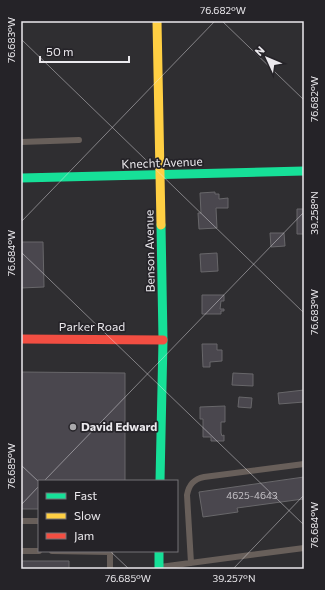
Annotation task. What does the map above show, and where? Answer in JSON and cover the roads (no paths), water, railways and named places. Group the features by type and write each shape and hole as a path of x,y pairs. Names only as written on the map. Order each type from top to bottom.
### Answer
{"street":[{"name":"Benson Avenue","path":"157,21 163,340 160,480"},
{"name":"Knecht Avenue","path":"21,178 161,176 304,171"},
{"name":"Parker Road","path":"21,339 163,340"},
{"path":"159,552 159,568"}],"lane":[{"path":"21,142 80,140"},
{"path":"191,563 187,495 188,488 197,478 304,464"},
{"path":"21,521 38,521"},
{"path":"159,568 304,548"},
{"path":"21,551 38,551"},
{"path":"110,552 110,569"}],"place":[{"name":"David Edward","path":"73,427"}]}
